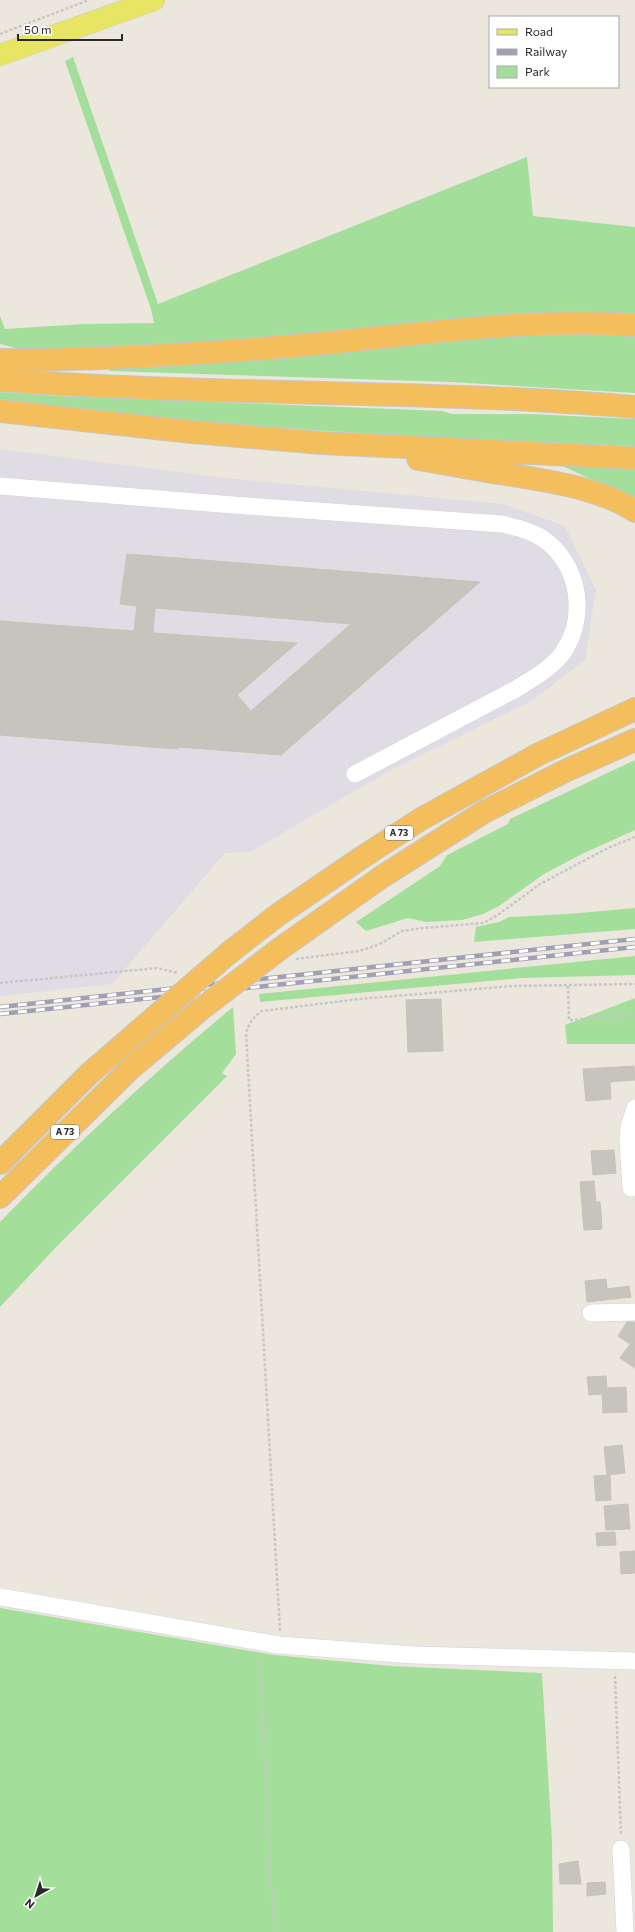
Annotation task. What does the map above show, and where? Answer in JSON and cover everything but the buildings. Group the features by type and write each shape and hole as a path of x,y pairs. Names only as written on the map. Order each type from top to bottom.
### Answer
{"highway":[{"path":"0,360 158,357 502,327 609,323 635,325"},
{"path":"0,380 188,389 435,395 566,401 635,407"},
{"path":"0,411 192,432 322,443 635,458"},
{"path":"322,443 547,481 595,493 627,506 635,511"},
{"path":"581,735 635,693"},
{"name":"A 73","path":"0,1163 89,1074 230,952 279,914 421,819 539,754 635,709"},
{"name":"A 73","path":"0,1197 131,1068 201,1009 281,948 383,876 484,812 567,770 635,740"}],"main road":[{"path":"0,55 154,0"}],"street":[{"path":"0,486 241,506 450,519 502,524 516,527 542,538 556,549 567,565 578,600 578,613 574,630 562,654 538,675 516,689 354,774"},
{"path":"631,1188 628,1140 629,1127 635,1108"},
{"path":"591,1313 635,1312"},
{"path":"0,1597 259,1641 278,1636 414,1655 635,1661"},
{"path":"621,1848 625,1932"}],"path":[{"path":"0,34 89,0"},
{"path":"278,1636 246,1033 249,1024 254,1016 262,1011 358,999 512,986 635,984"},
{"path":"568,986 569,1020 635,1014"},
{"path":"259,1641 270,1872 276,1932"},
{"path":"608,1661 621,1848"}],"shaded area":[{"path":"0,449 225,478 503,504 565,526 596,590 585,660 533,700 389,771 250,852 225,853 112,984 0,996"}],"green space":[{"path":"73,57 158,304 527,157 533,216 635,227 635,315 540,314 293,338 27,351 0,344 0,316 5,329 84,324 154,323 151,309 65,61"},
{"path":"580,330 635,333 635,393 450,382 109,371 109,366 242,358"},
{"path":"0,392 60,396 442,411 452,414 530,414 635,419 635,446 417,437 254,426 29,406 0,402"},
{"path":"560,465 635,468 635,499"},
{"path":"635,760 635,830 582,854 544,874 499,906 483,914 462,920 426,922 408,918 366,931 356,922 440,866 447,855 508,824 510,819"},
{"path":"635,908 635,929 474,942 476,927 499,922 509,917 568,914"},
{"path":"635,956 635,975 522,978 260,1002 259,994"},
{"path":"635,998 635,1044 567,1044 565,1025"},
{"path":"233,1007 236,1054 222,1073 227,1076 58,1245 0,1307 0,1222 56,1166 114,1112 172,1059"},
{"path":"0,1608 274,1655 391,1666 542,1673 552,1841 553,1932 0,1932"}],"railway":[{"path":"0,1007 635,939"},
{"path":"0,1014 635,947"}]}
